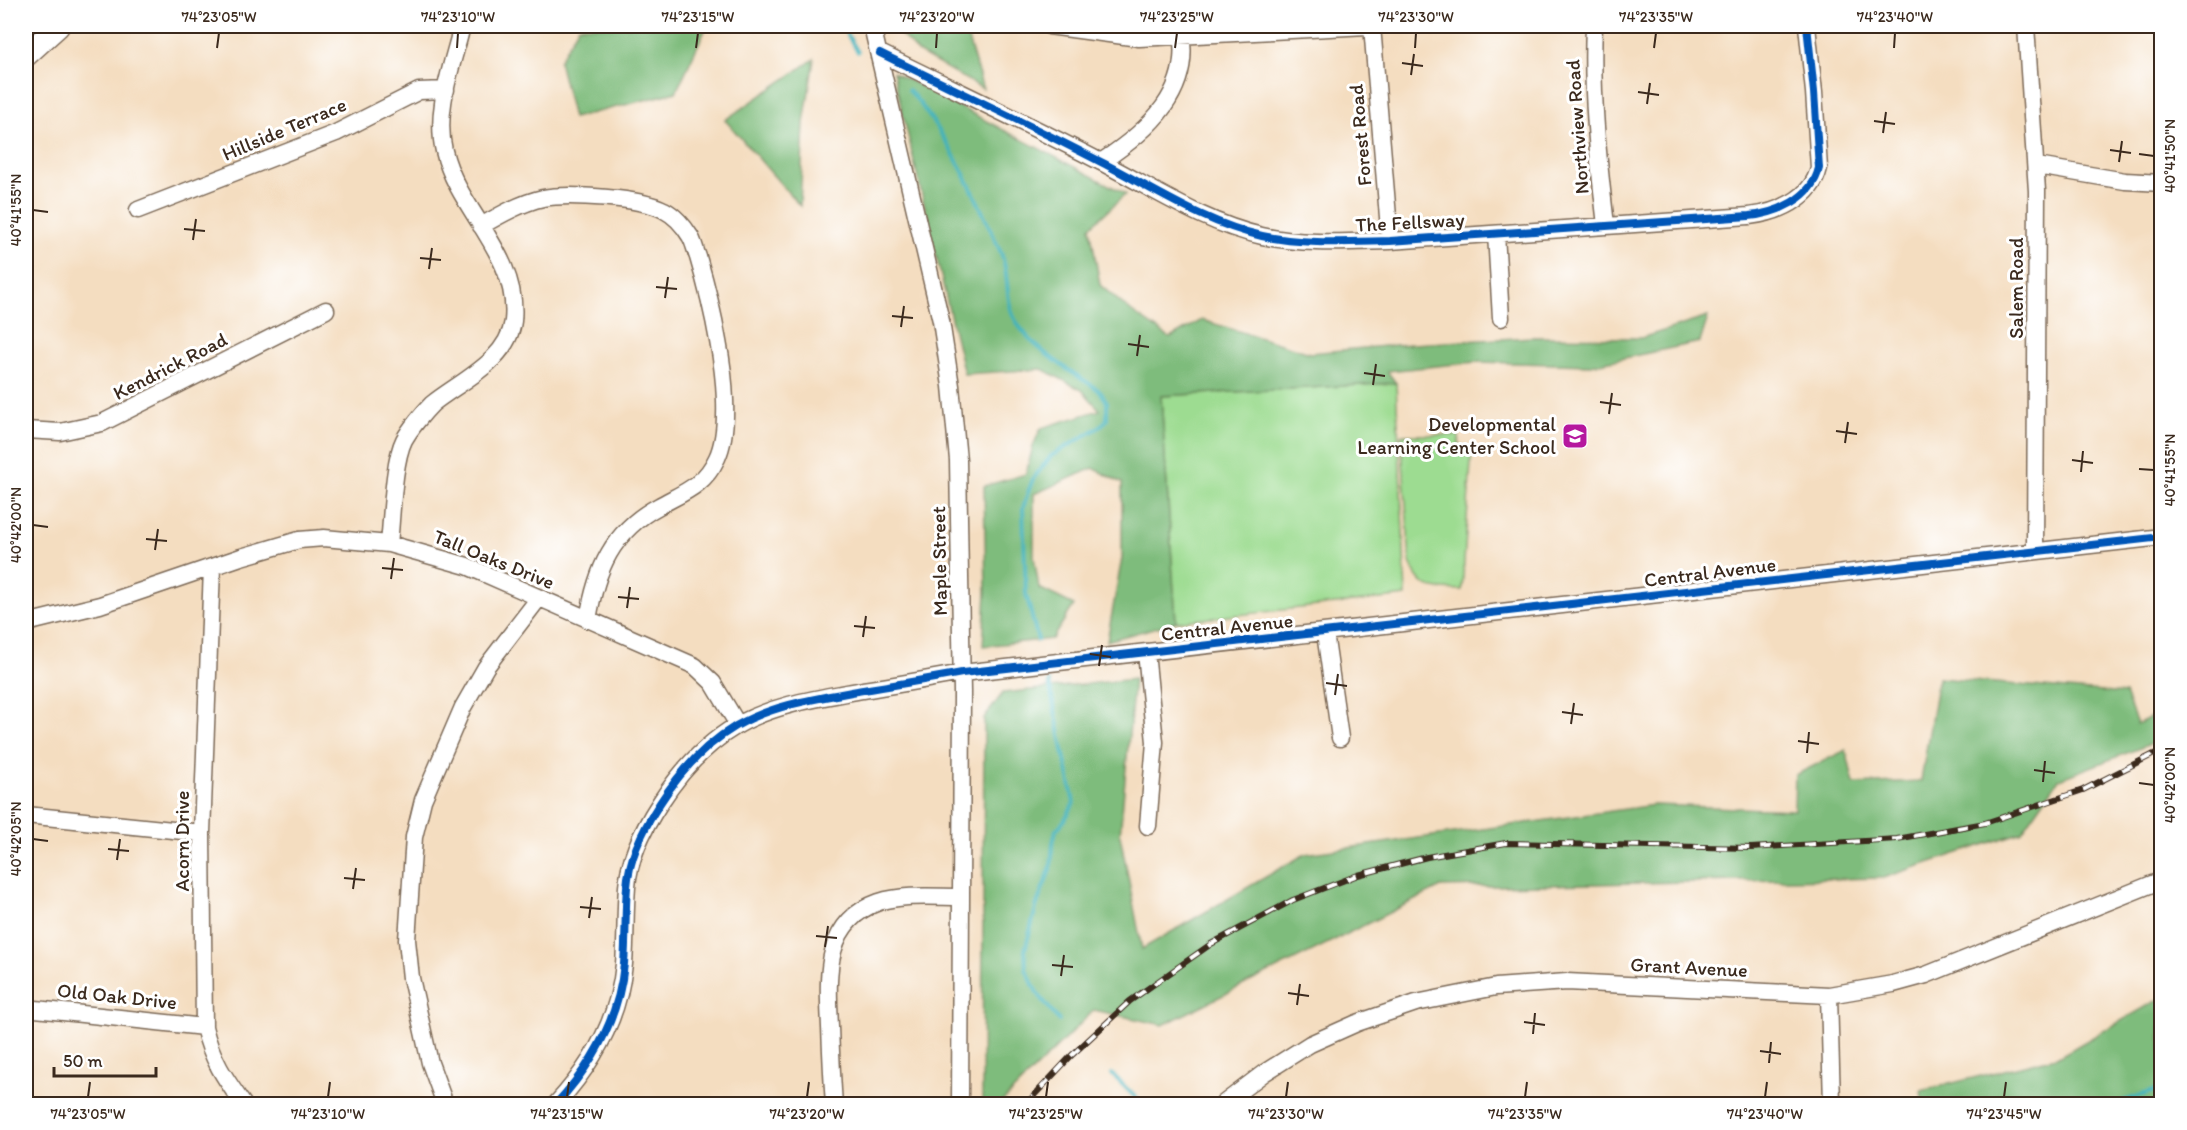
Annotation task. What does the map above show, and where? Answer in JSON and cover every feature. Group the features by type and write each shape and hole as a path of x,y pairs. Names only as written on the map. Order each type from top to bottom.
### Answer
{"main road":[{"path":"26,55 58,26"}],"street":[{"path":"389,543 398,454 405,438 431,405 467,381 492,360 505,342 513,323 512,294 506,268 453,179 443,150 441,129 446,90 462,26"},
{"name":"Maple Street","path":"872,26 941,321 951,386 958,460 962,673 960,1104"},
{"path":"1049,26 1139,38 1181,31 1370,26"},
{"name":"Forest Road","path":"1370,26 1390,241"},
{"name":"Northview Road","path":"1594,26 1593,103 1606,225"},
{"name":"The Fellsway","path":"880,53 1101,162 1205,217 1263,236 1336,242 1390,241 1765,214 1781,209 1795,201 1816,181 1819,168 1807,26"},
{"name":"Salem Road","path":"2026,26 2037,166 2035,550"},
{"path":"1101,162 1139,135 1164,107 1178,73 1181,31"},
{"name":"Hillside Terrace","path":"138,210 336,133 419,91 446,90"},
{"path":"2037,166 2125,181 2162,183"},
{"path":"481,226 503,214 544,198 589,198 642,202 665,210 684,227 692,238 705,280 724,375 723,435 720,451 709,472 698,484 685,494 649,512 619,538 599,573 588,620"},
{"path":"1496,234 1501,318"},
{"name":"Kendrick Road","path":"26,430 60,432 102,423 326,310"},
{"name":"Central Avenue","path":"556,1104 592,1060 611,1023 618,1003 624,963 627,884 641,837 652,815 679,775 696,756 738,725 803,701 962,673 2162,537"},
{"name":"Tall Oaks Drive","path":"26,623 100,605 212,568 241,556 299,540 324,538 389,543 467,566 695,666 713,683 738,725"},
{"name":"Acorn Drive","path":"212,568 202,832 204,1027 209,1048 218,1068 243,1104"},
{"path":"445,1104 430,1063 406,940 414,837 423,800 463,707 486,667 539,598"},
{"path":"1325,633 1340,738"},
{"path":"1146,652 1155,742 1149,826"},
{"path":"26,815 202,832"},
{"name":"Grant Avenue","path":"1223,1104 1264,1072 1310,1044 1348,1027 1416,1003 1496,987 1567,982 1829,995 1893,984 1926,975 2162,879"},
{"path":"834,1104 828,977 829,964 836,941 852,919 864,909 879,903 895,899 961,897"},
{"path":"1829,995 1832,1104"},
{"name":"Old Oak Drive","path":"26,1008 204,1027"}],"green space":[{"path":"579,26 707,26 676,92 573,118 559,61"},
{"path":"892,26 964,26 983,89 919,53"},
{"path":"814,59 804,123 800,206 725,120"},
{"path":"893,72 1126,194 1090,227 1100,285 1132,312 1170,338 1202,320 1310,353 1396,345 1533,337 1641,338 1708,317 1700,342 1591,365 1476,362 1387,371 1396,383 1161,396 1176,622 1107,641 1122,558 1122,483 1093,468 1034,494 1034,557 1039,588 1074,605 1052,639 983,646 986,592 984,486 1026,474 1033,446 1041,428 1100,410 1082,390 1042,369 964,374"},
{"path":"1396,383 1406,596 1176,622 1161,396"},
{"path":"1401,435 1459,435 1459,445 1472,448 1462,590 1429,587 1419,579 1410,562"},
{"path":"2161,644 2161,687 2155,691 2154,648"},
{"path":"1938,678 2125,694 2137,724 2161,712 2161,740 2059,779 2022,832 1883,878 1441,887 1163,1025 1094,1010 1000,1104 982,1104 984,718 1003,693 1134,679 1120,835 1142,949 1305,854 1654,805 1794,810 1795,775 1846,750 1854,784 1921,781"},
{"path":"2161,998 2161,1104 1923,1104 1921,1091 2060,1056"}],"waterway":[{"path":"842,26 858,52"},
{"path":"909,90 924,108 950,148 982,210 1004,261 1010,305 1016,321 1023,332 1042,351 1100,391 1107,402 1107,420 1098,428 1051,456 1033,479 1023,508 1026,594 1038,640"},
{"path":"1049,682 1074,803 1056,830 1051,867 1037,904 1025,950 1026,969 1036,991 1059,1021"},
{"path":"1112,1074 1142,1104"},
{"path":"2116,1104 2162,1088"}],"railway":[{"path":"1026,1104 1071,1056 1130,1001 1211,944 1293,900 1358,875 1427,857 1506,843 1751,848 1897,839 1985,823 2083,790 2162,750"}],"cycle path":[{"path":"880,53 1220,223 1262,236 1294,241 1390,241 1749,216 1782,208 1809,188 1819,168 1807,26"},
{"path":"556,1104 582,1073 610,1022 624,964 628,876 634,854 649,822 676,781 703,751 724,733 766,712 814,699 962,673 2162,537"}],"place":[{"name":"Developmental Learning Center School","path":"1575,436"}]}
